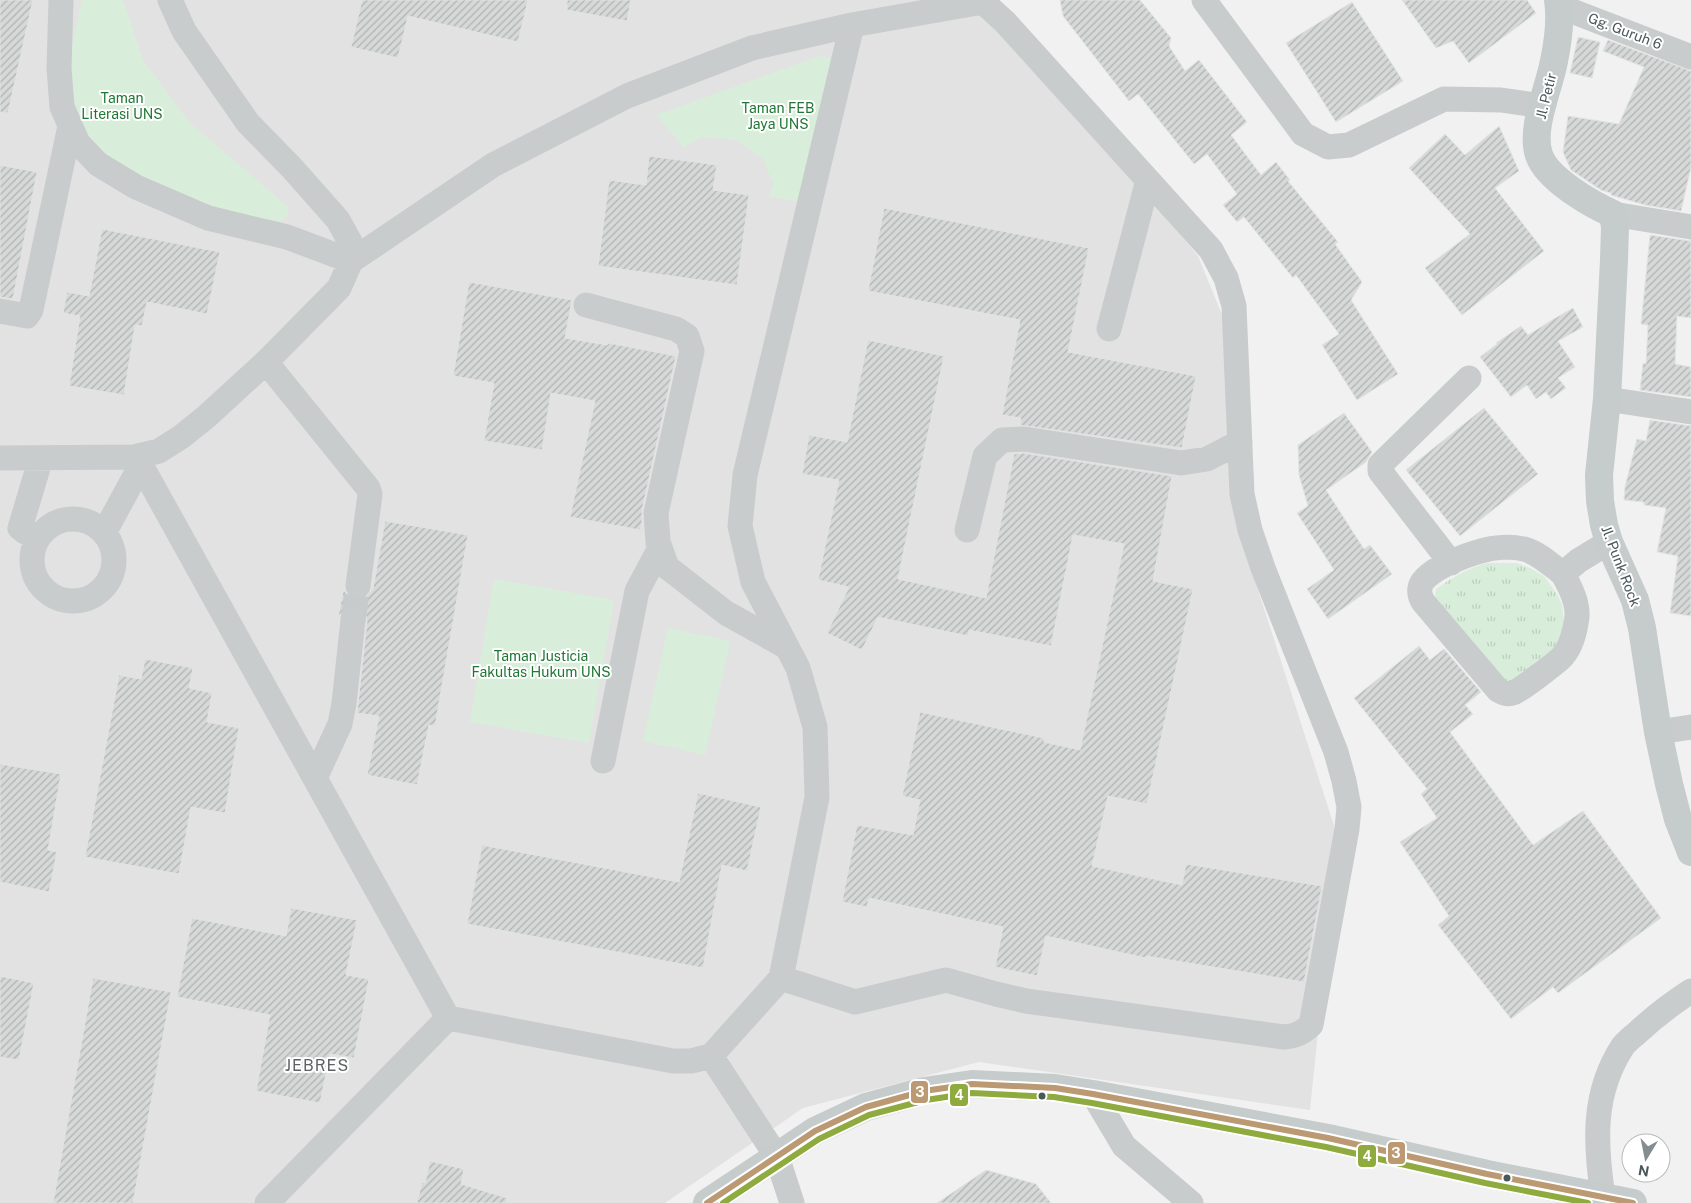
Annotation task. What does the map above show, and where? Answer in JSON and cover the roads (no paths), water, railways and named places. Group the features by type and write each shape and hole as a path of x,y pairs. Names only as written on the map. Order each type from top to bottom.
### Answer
{"main road":[{"name":"Jl. Petir","path":"1558,3 1554,61 1538,120 1539,155 1550,173 1590,204 1613,214"},
{"name":"Jl. Punk Rock","path":"1613,214 1615,227 1614,260 1607,399 1599,475 1600,501 1609,542 1635,600 1642,628 1658,732 1669,784 1678,819 1691,852"},
{"path":"707,1203 815,1132 866,1107 924,1091 972,1084 1055,1088 1093,1094 1328,1138 1487,1174 1633,1203"}],"street":[{"path":"61,0 59,68 62,107 78,143 98,164 136,188 208,218 287,237 351,261"},
{"path":"0,458 138,461 159,451 181,437 206,417 266,362 339,288 351,261 350,242 338,220 292,168 248,123 184,31 170,0"},
{"path":"1204,0 1303,134 1328,147 1349,145 1444,99 1501,100 1542,106"},
{"path":"351,261 493,165 627,96 752,48 852,25 983,1 1005,22 1211,250 1226,278 1234,306 1242,494 1250,530 1263,568 1336,752 1349,807 1347,829 1311,1025 1295,1036 1284,1037 1026,1001 946,980 855,1002 781,978"},
{"name":"Gg. Guruh 6","path":"1558,3 1691,57"},
{"path":"448,1018 673,1061 691,1061 711,1056 781,978 817,797 815,727 798,668 753,582 740,526 745,475 852,25"},
{"path":"0,311 28,316 31,310 70,126"},
{"path":"1109,328 1148,180"},
{"path":"1613,214 1691,228"},
{"path":"586,305 676,329 687,336 692,351 656,513 660,548 667,567 726,612 788,647"},
{"path":"266,362 368,488 370,494 358,586"},
{"path":"1451,563 1380,471 1380,465 1469,378"},
{"path":"1607,399 1691,412"},
{"path":"967,530 985,456 1002,440 1024,439 1181,463 1207,459 1240,442"},
{"path":"38,538 20,528 41,458"},
{"path":"104,533 138,461"},
{"path":"138,461 448,1018"},
{"path":"70,518 89,522 104,533 113,548 114,566 107,583 94,595 77,601 59,598 44,588 34,573 32,555 38,538 51,524 70,518"},
{"path":"1563,574 1578,561 1609,542"},
{"path":"603,761 637,591 660,548"},
{"path":"1498,548 1514,548 1536,554 1563,574 1574,598 1577,615 1572,639 1563,656 1523,688 1507,694 1498,690 1421,598 1419,589 1423,581 1435,570 1481,551 1498,548"},
{"path":"315,778 340,724 353,620"},
{"path":"1658,732 1691,727"},
{"path":"1603,1197 1598,1165 1597,1128 1603,1084 1624,1045 1657,1014 1691,991"},
{"path":"267,1203 448,1018"},
{"path":"711,1056 777,1157 792,1203"},
{"path":"1093,1094 1124,1146 1191,1203"}],"tunnel":[{"path":"353,620 358,586"}],"district":[{"name":"JEBRES","path":"317,1065"}],"park label":[{"name":"Taman Literasi UNS","path":"122,106"},
{"name":"Taman FEB Jaya UNS","path":"778,116"},
{"name":"Taman Justicia Fakultas Hukum UNS","path":"541,664"}]}
